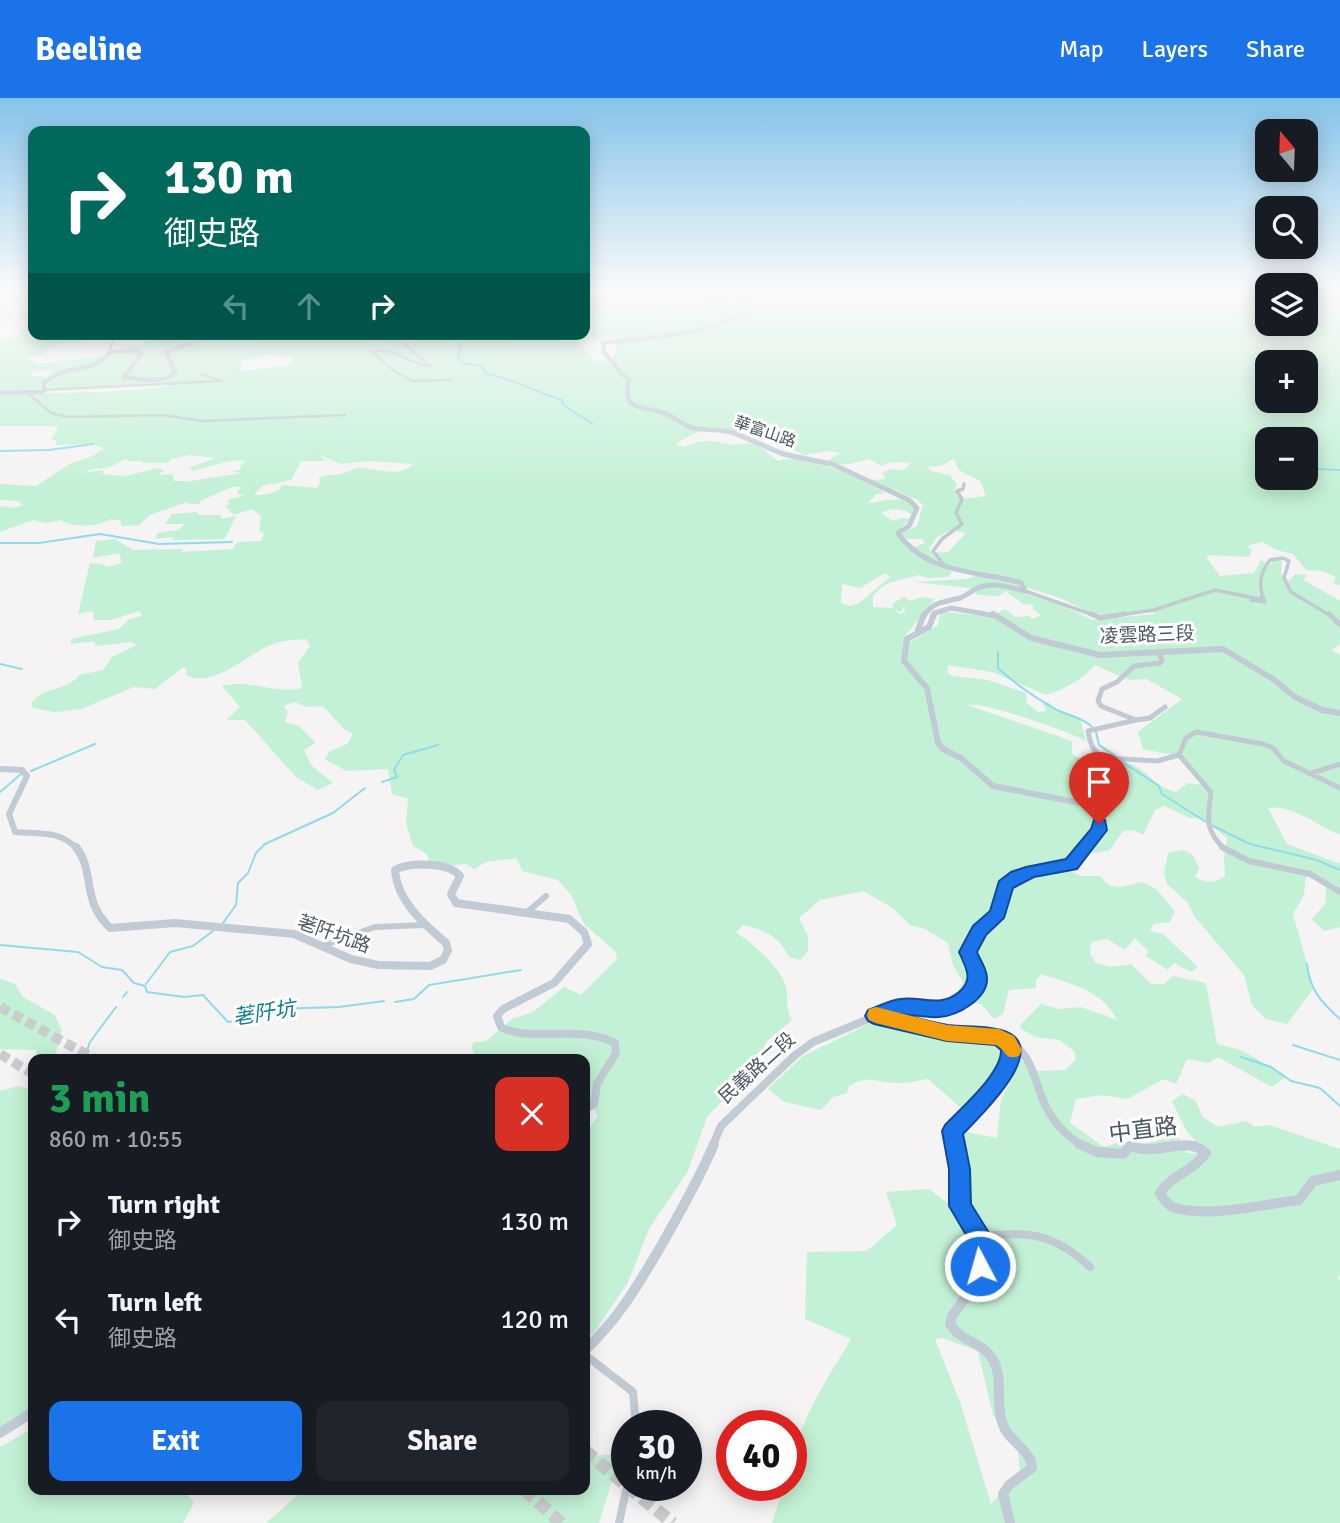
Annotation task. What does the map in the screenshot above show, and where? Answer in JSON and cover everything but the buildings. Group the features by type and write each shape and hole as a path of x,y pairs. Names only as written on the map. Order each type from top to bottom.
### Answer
{"street":[{"path":"45,390 44,383 48,376 90,367 106,356"},
{"path":"137,356 124,377 166,379 175,373 168,356"},
{"path":"378,356 409,380 451,380"},
{"path":"404,356 421,366 430,366 419,356"},
{"name":"華富山路","path":"608,356 615,363 620,374 629,380 626,391 631,404 639,409 665,413 691,428 729,431 783,454 832,464 909,500 917,508 909,526 899,532 899,536 916,555 945,566 1006,577 1021,583 1025,591"},
{"path":"0,393 29,394 45,390 221,381 201,374"},
{"path":"29,394 51,413 68,417 164,415 201,421 345,415"},
{"path":"945,566 933,551 941,537 952,533 962,524 956,513 962,499 957,491 963,489 964,484"},
{"name":"凌雲路三段","path":"918,631 925,613 932,606 944,600 959,599 979,587 999,585 1059,601 1092,616 1107,618 1154,610 1208,591 1225,592 1264,604 1260,573 1270,561 1286,559 1289,561 1284,574 1286,586 1297,596 1333,615 1340,625"},
{"name":"凌雲路三段","path":"918,631 929,627 935,612 951,608 997,615 1031,638 1100,655 1223,649 1273,679 1295,697 1322,710 1340,713"},
{"name":"民義路二段","path":"590,1346 608,1329 627,1304 699,1180 721,1126 794,1056 813,1042 900,1006 940,1009 957,1004 970,994 978,982 978,974 968,952 979,931 998,914 1005,885 1032,871 1071,864 1099,830 1095,815 1084,804 1058,797 1003,790 985,780 961,758 943,749 935,735 927,688 904,661 907,639 918,631"},
{"path":"1136,720 1106,711 1098,701 1099,695 1134,666 1162,661 1159,652"},
{"path":"1165,707 1150,718 1093,728 1088,731 1089,742 1104,758 1148,762 1179,755"},
{"path":"1179,755 1186,738 1196,732 1263,744 1273,748 1284,761 1340,788"},
{"path":"1179,755 1189,765 1195,778 1211,792 1207,822 1220,845 1260,865 1307,873 1340,892"},
{"path":"1312,773 1340,764"},
{"name":"荖阡坑路","path":"0,769 22,770 27,776 9,814 15,832 55,835 69,840 86,865 94,914 110,928 175,923 219,925 294,934 351,959 378,965 430,966 443,960 448,950 446,943 425,925 395,880 395,870 399,867 423,864 456,871 460,876 451,894 456,903 476,909 569,919 584,932 589,944 554,983 503,1009 497,1016 502,1029 512,1032 591,1034 607,1036 615,1043 616,1053 597,1084 594,1104 590,1106"},
{"path":"525,914 546,896"},
{"path":"322,946 345,937 395,925 407,929 425,925"},
{"path":"874,1016 939,1031 999,1037 1007,1041 1012,1051 1012,1058 995,1085 952,1131 960,1169 960,1206 980,1236 982,1253 971,1291 952,1316 950,1324 960,1337 986,1350 995,1362 998,1407 1004,1430 1029,1454 1032,1461 1032,1468 1006,1485 1002,1492 1000,1498 1010,1523"},
{"name":"中直路","path":"1007,1041 1017,1044 1034,1068 1042,1099 1051,1116 1077,1143 1094,1153 1123,1154 1130,1146 1148,1152 1190,1143 1200,1146 1206,1153 1203,1158 1193,1169 1164,1185 1160,1193 1164,1201 1172,1207 1197,1209 1299,1200 1313,1181 1340,1175"},
{"path":"980,1236 1032,1232 1048,1236 1070,1247 1090,1267"},
{"path":"590,1357 633,1392 635,1410"},
{"path":"0,1433 28,1415"},
{"path":"619,1523 624,1501"}],"green space":[{"path":"0,356 29,356 25,357 36,364 103,356 259,356 242,361 239,371 287,368 294,357 287,356 591,356 595,361 612,360 613,356 1255,356 1255,413 1318,413 1318,356 1340,356 1340,585 1333,584 1336,577 1323,571 1306,570 1293,554 1276,550 1263,542 1246,546 1252,550 1249,557 1206,557 1220,576 1254,573 1261,560 1270,565 1275,557 1282,561 1281,573 1289,581 1295,574 1306,575 1304,580 1340,601 1340,644 1331,650 1340,655 1340,835 1296,812 1268,808 1287,844 1340,864 1340,927 1324,931 1312,919 1325,904 1327,881 1306,874 1304,895 1293,914 1314,988 1287,1024 1266,1019 1252,1005 1244,975 1194,916 1188,903 1167,884 1164,873 1168,853 1183,850 1193,855 1199,868 1195,877 1210,882 1225,876 1227,838 1201,818 1190,818 1164,806 1155,810 1143,835 1133,830 1123,831 1110,850 1097,853 1078,850 1067,863 1070,871 1081,876 1100,876 1109,885 1124,886 1142,882 1156,889 1175,911 1170,922 1154,924 1150,931 1163,934 1198,967 1191,972 1174,963 1168,970 1146,956 1148,951 1135,938 1125,950 1107,939 1091,942 1090,954 1096,963 1110,967 1131,964 1151,984 1164,984 1173,976 1206,983 1217,1044 1241,1050 1287,1076 1272,1087 1218,1057 1209,1063 1187,1059 1176,1084 1164,1079 1127,1099 1102,1095 1076,1099 1070,1123 1104,1147 1120,1142 1130,1147 1178,1136 1187,1153 1208,1153 1187,1132 1172,1101 1183,1094 1196,1101 1202,1116 1218,1127 1246,1121 1255,1127 1269,1125 1340,1149 1340,1275 1337,1277 1340,1281 1340,1523 772,1523 779,1501 807,1501 807,1418 851,1339 805,1319 807,1252 867,1251 897,1225 886,1192 929,1189 953,1207 944,1137 967,1132 997,1138 1001,1100 1021,1060 1036,1071 1065,1070 1076,1060 1074,1051 1059,1040 1035,1037 1020,1028 1021,1024 1041,1004 1059,1009 1081,1007 1117,1020 1111,1010 1085,990 1041,974 1036,980 1036,988 1009,990 1003,1014 994,1019 981,1004 965,1003 956,997 963,982 953,965 948,943 925,929 910,925 893,908 863,891 820,900 799,918 808,937 808,951 800,960 789,957 770,935 743,925 736,933 763,954 784,981 792,1020 767,1041 753,1068 707,1117 688,1171 649,1229 628,1282 590,1335 590,1127 597,1117 593,1104 590,1106 590,1054 474,1054 471,1047 474,1042 486,1041 512,1019 533,1012 564,987 581,995 617,959 615,951 584,924 571,895 558,880 522,871 517,858 486,862 474,869 466,864 446,866 429,861 427,854 413,846 406,823 408,799 392,794 388,769 346,771 325,759 330,751 347,744 353,734 344,729 323,706 306,707 295,702 283,706 288,712 285,722 299,726 315,743 304,750 312,766 333,783 318,790 296,777 245,720 226,720 240,707 222,686 243,684 300,689 302,686 298,663 310,646 306,639 273,644 208,678 186,675 186,668 182,668 155,689 134,687 81,709 55,712 33,708 31,704 41,695 68,684 79,675 103,670 112,657 137,645 132,642 96,646 94,641 71,644 71,639 119,629 129,619 142,616 139,611 111,620 94,620 93,611 78,614 90,563 108,567 122,563 119,553 93,558 96,541 115,539 133,550 181,549 183,552 233,549 237,542 261,541 264,533 259,530 261,516 252,509 234,515 225,506 230,504 227,500 244,496 237,493 241,486 232,487 200,501 201,503 191,505 187,502 150,515 139,525 121,526 121,521 111,519 86,526 60,520 46,523 33,520 0,532 0,506 14,508 23,505 17,501 0,500 0,484 36,486 69,464 93,456 104,448 91,444 56,445 57,441 51,439 58,429 54,426 0,426 0,394 101,392 157,388 176,383 49,389 48,375 53,371 41,371 29,375 48,377 43,390 0,391","holes":["759,422 780,426 765,436 804,455 829,451 841,453 828,460 833,463 848,464 869,459 881,466 892,462 911,463 903,470 892,469 882,473 886,479 870,480 918,500 923,505 917,526 903,532 903,536 908,539 922,539 925,543 908,549 896,534 910,519 893,521 881,513 896,509 911,514 915,507 899,499 868,503 876,494 885,493 832,468 803,459 778,461 757,445 748,443 733,445 700,441 684,447 676,444 708,430 742,433","318,454 340,464 370,461 413,464 394,472 357,468 319,478 317,488 282,485 274,492 254,495 262,486 291,480 301,461 326,461","190,455 215,458 189,468 192,471 226,462 246,461 240,466 241,469 232,472 243,473 190,481 174,481 173,474 159,475 164,470 157,468 125,476 103,474 103,470 84,473 127,459 142,461 141,463 169,463 171,459","953,459 959,470 980,481 986,496 962,499 954,490 957,485 950,475 931,471 928,467 941,466","951,530 966,533 948,552 932,553 929,549 937,537","945,568 995,575 914,582 971,588 978,595 998,596 1006,591 1023,604 1033,605 1033,609 1041,615 1033,619 1029,616 1015,617 1005,609 990,617 947,612 940,614 938,625 911,642 906,641 905,636 935,599 921,597 910,601 904,597 893,603 893,608 873,607 873,596 888,584 919,575 928,578 948,577 952,572","885,573 890,577 859,603 850,606 841,603 842,584 860,588","1028,588 1060,598 1097,616 1150,610 1154,614 1093,620 1058,604 1022,593","948,665 992,672 1046,695 1079,680 1095,665 1129,680 1146,679 1182,699 1138,732 1143,749 1181,757 1201,785 1188,783 1176,792 1127,763 1079,758 1072,754 1072,741 967,705 1006,712 1086,741 1080,718 1056,709 1048,702 1043,704 1046,711 1038,712 1027,703 1026,693 988,680 952,676 947,672","943,1338 978,1351 993,1415 1018,1452 1020,1473 991,1504 961,1405 935,1339"]},
{"path":"196,512 200,515 220,515 222,519 236,516 225,539 155,539 157,533 178,530 185,524 165,524 172,514"},
{"path":"0,979 15,984 23,997 55,1015 62,1031 55,1054 36,1054 37,1050 0,1049"},
{"path":"890,1020 930,1034 995,1040 1004,1053 986,1085 962,1109 928,1079 899,1083 859,1081 848,1088 847,1093 833,1097 821,1110 784,1102 768,1089 803,1056 871,1023"},
{"path":"18,1086 28,1089 28,1413 0,1430 0,1091"},
{"path":"28,1431 28,1495 188,1495 194,1503 183,1523 0,1523 0,1447"},
{"path":"611,1454 611,1485 599,1523 266,1523 298,1495 590,1495 590,1456"}],"waterway":[{"path":"458,356 462,363 481,366 487,374 562,400 563,405 593,424"},
{"path":"0,451 49,450 93,444"},
{"path":"1318,469 1340,470"},
{"path":"0,543 39,543 100,534 159,544 232,542"},
{"path":"998,652 998,668 1012,680 1049,705 1092,727"},
{"path":"0,664 22,669"},
{"path":"1096,732 1099,745 1117,757"},
{"path":"31,771 95,744"},
{"path":"382,782 397,777 394,770 403,755 438,745"},
{"path":"1121,761 1159,786 1162,794 1206,822"},
{"path":"0,792 21,774"},
{"path":"223,923 236,905 238,883 248,873 256,853 265,844 333,813 365,788"},
{"path":"1211,825 1250,844 1317,860 1340,870"},
{"path":"146,984 170,952 193,946 213,931"},
{"name":"荖阡坑","path":"0,945 78,952 102,967 122,970 134,983 145,986 147,992 184,997 203,995 228,1022 254,1018 271,1009 339,1007 384,1001"},
{"path":"1307,964 1310,981 1317,995 1340,1019"},
{"name":"荖阡坑","path":"395,1002 414,999 429,985 521,970"},
{"path":"123,997 127,992"},
{"path":"86,1054 90,1042 116,1007"},
{"path":"1293,1045 1340,1060"},
{"path":"1241,1057 1271,1067 1291,1081 1320,1088 1340,1106"}],"tunnel":[{"path":"0,1007 86,1054"},
{"path":"0,1054 28,1071"},
{"path":"590,1455 611,1472"},
{"path":"531,1495 561,1523"},
{"path":"646,1501 673,1523"}],"slow traffic":[{"path":"876,1015 874,1016 892,1018 947,1033 999,1037 1007,1041 1012,1050"}],"route":[{"path":"980,1266 980,1236 960,1206 960,1169 952,1131 985,1099 995,1085 1012,1058 1011,1046 999,1037 947,1033 892,1018 874,1016 900,1006 940,1009 957,1004 970,994 978,982 978,974 968,952 979,931 998,914 1005,885 1032,871 1071,864 1099,830 1099,824"}]}
